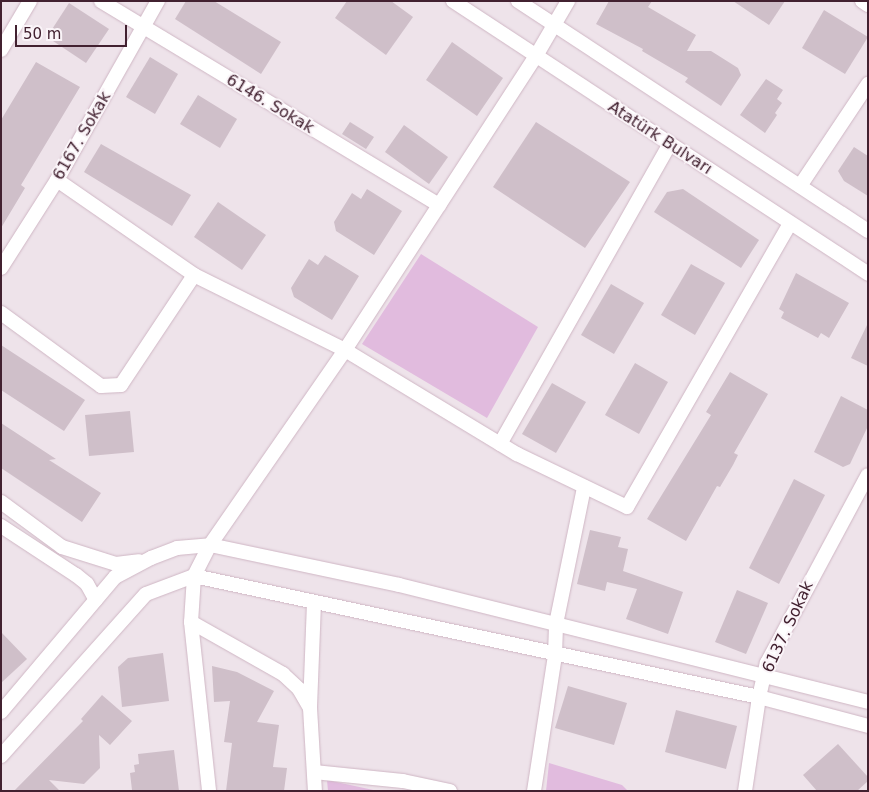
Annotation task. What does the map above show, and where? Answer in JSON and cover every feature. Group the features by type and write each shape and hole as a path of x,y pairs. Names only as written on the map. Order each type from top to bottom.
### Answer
{"street":[{"path":"1,50 30,1"},
{"name":"6146. Sokak","path":"101,1 439,206"},
{"name":"6167. Sokak","path":"1,268 57,180 158,1"},
{"name":"Atatürk Bulvarı","path":"453,1 868,274"},
{"path":"518,1 868,231"},
{"path":"209,791 192,622 194,576 210,545 345,350 439,206 536,56 568,1"},
{"path":"862,1 868,5"},
{"path":"800,186 868,84"},
{"path":"500,444 670,144"},
{"path":"57,180 194,275 345,350 500,444 627,507 790,223"},
{"path":"1,313 101,386 121,385 194,275"},
{"name":"6137. Sokak","path":"745,791 759,697 767,663 868,475"},
{"path":"534,791 555,655 556,624 584,487"},
{"path":"1,502 62,546 116,564 145,561"},
{"path":"1,526 76,575 86,584 96,600"},
{"path":"1,712 115,577 145,561 177,548 210,545 399,585 868,702"},
{"path":"1,756 146,594 194,576 555,655 759,697 868,726"},
{"path":"314,602 310,708 315,791"},
{"path":"192,622 283,674 299,689 310,708"},
{"path":"314,772 403,781 450,791"}],"shaded area":[{"path":"421,254 538,327 487,418 362,344"},
{"path":"549,763 622,785 628,791 546,791"},
{"path":"327,780 378,791 328,791"}],"building":[{"path":"186,1 214,1 281,42 261,74 175,19"},
{"path":"347,1 391,1 413,17 386,55 335,18"},
{"path":"609,1 652,1 648,7 696,35 687,51 711,51 738,68 741,75 721,106 685,82 688,78 642,51 643,49 596,24"},
{"path":"733,1 785,1 769,25"},
{"path":"69,3 109,29 86,63 47,37"},
{"path":"824,10 868,37 845,74 802,48"},
{"path":"452,42 503,78 477,116 426,80"},
{"path":"150,57 178,74 155,114 126,97"},
{"path":"36,62 80,87 21,185 25,188 1,228 1,120"},
{"path":"766,79 783,90 777,99 782,103 775,113 777,115 765,133 740,115"},
{"path":"198,95 237,119 220,148 180,124"},
{"path":"350,122 374,137 366,149 342,134"},
{"path":"536,122 630,182 585,248 493,187"},
{"path":"404,125 448,157 429,184 385,152"},
{"path":"101,144 191,195 172,226 84,172"},
{"path":"854,147 868,156 868,196 844,181 838,171"},
{"path":"367,189 402,211 374,255 336,231 334,222 352,193 361,199"},
{"path":"683,189 759,240 741,268 654,212 667,192"},
{"path":"218,202 266,235 242,270 194,237"},
{"path":"325,255 359,276 332,320 294,297 291,288 309,259 318,265"},
{"path":"691,264 725,283 695,335 661,315"},
{"path":"796,273 849,303 829,338 821,333 818,338 781,318 784,312 779,309"},
{"path":"611,284 644,303 614,354 581,335"},
{"path":"868,323 868,366 851,358"},
{"path":"1,345 85,400 64,431 1,390"},
{"path":"635,363 668,382 639,434 605,415"},
{"path":"730,372 768,394 734,453 738,455 733,465 720,487 717,486 686,541 647,519 711,415 706,412"},
{"path":"552,383 586,402 556,453 522,434"},
{"path":"841,396 868,410 868,426 850,464 843,467 814,452"},
{"path":"130,411 134,452 89,456 85,415"},
{"path":"1,423 56,459 49,460 101,493 82,522 1,468"},
{"path":"794,479 825,495 779,584 749,568"},
{"path":"590,530 621,537 618,547 628,549 623,571 683,592 668,634 626,619 637,589 607,582 605,591 577,584"},
{"path":"737,590 768,603 746,654 715,642"},
{"path":"1,632 27,659 1,683"},
{"path":"163,653 169,701 122,707 118,667 128,658"},
{"path":"212,666 237,672 274,691 257,722 279,725 273,767 287,768 284,791 226,791 232,743 224,742 230,701 214,702"},
{"path":"568,686 627,703 614,745 555,728"},
{"path":"102,695 132,721 110,745 99,735 100,768 84,784 49,780 60,791 14,791 83,721 81,719"},
{"path":"676,710 737,726 726,769 665,752"},
{"path":"838,744 868,777 868,781 857,791 817,791 803,775"},
{"path":"174,750 179,791 132,790 130,773 135,772 134,765 139,764 138,754"}]}
